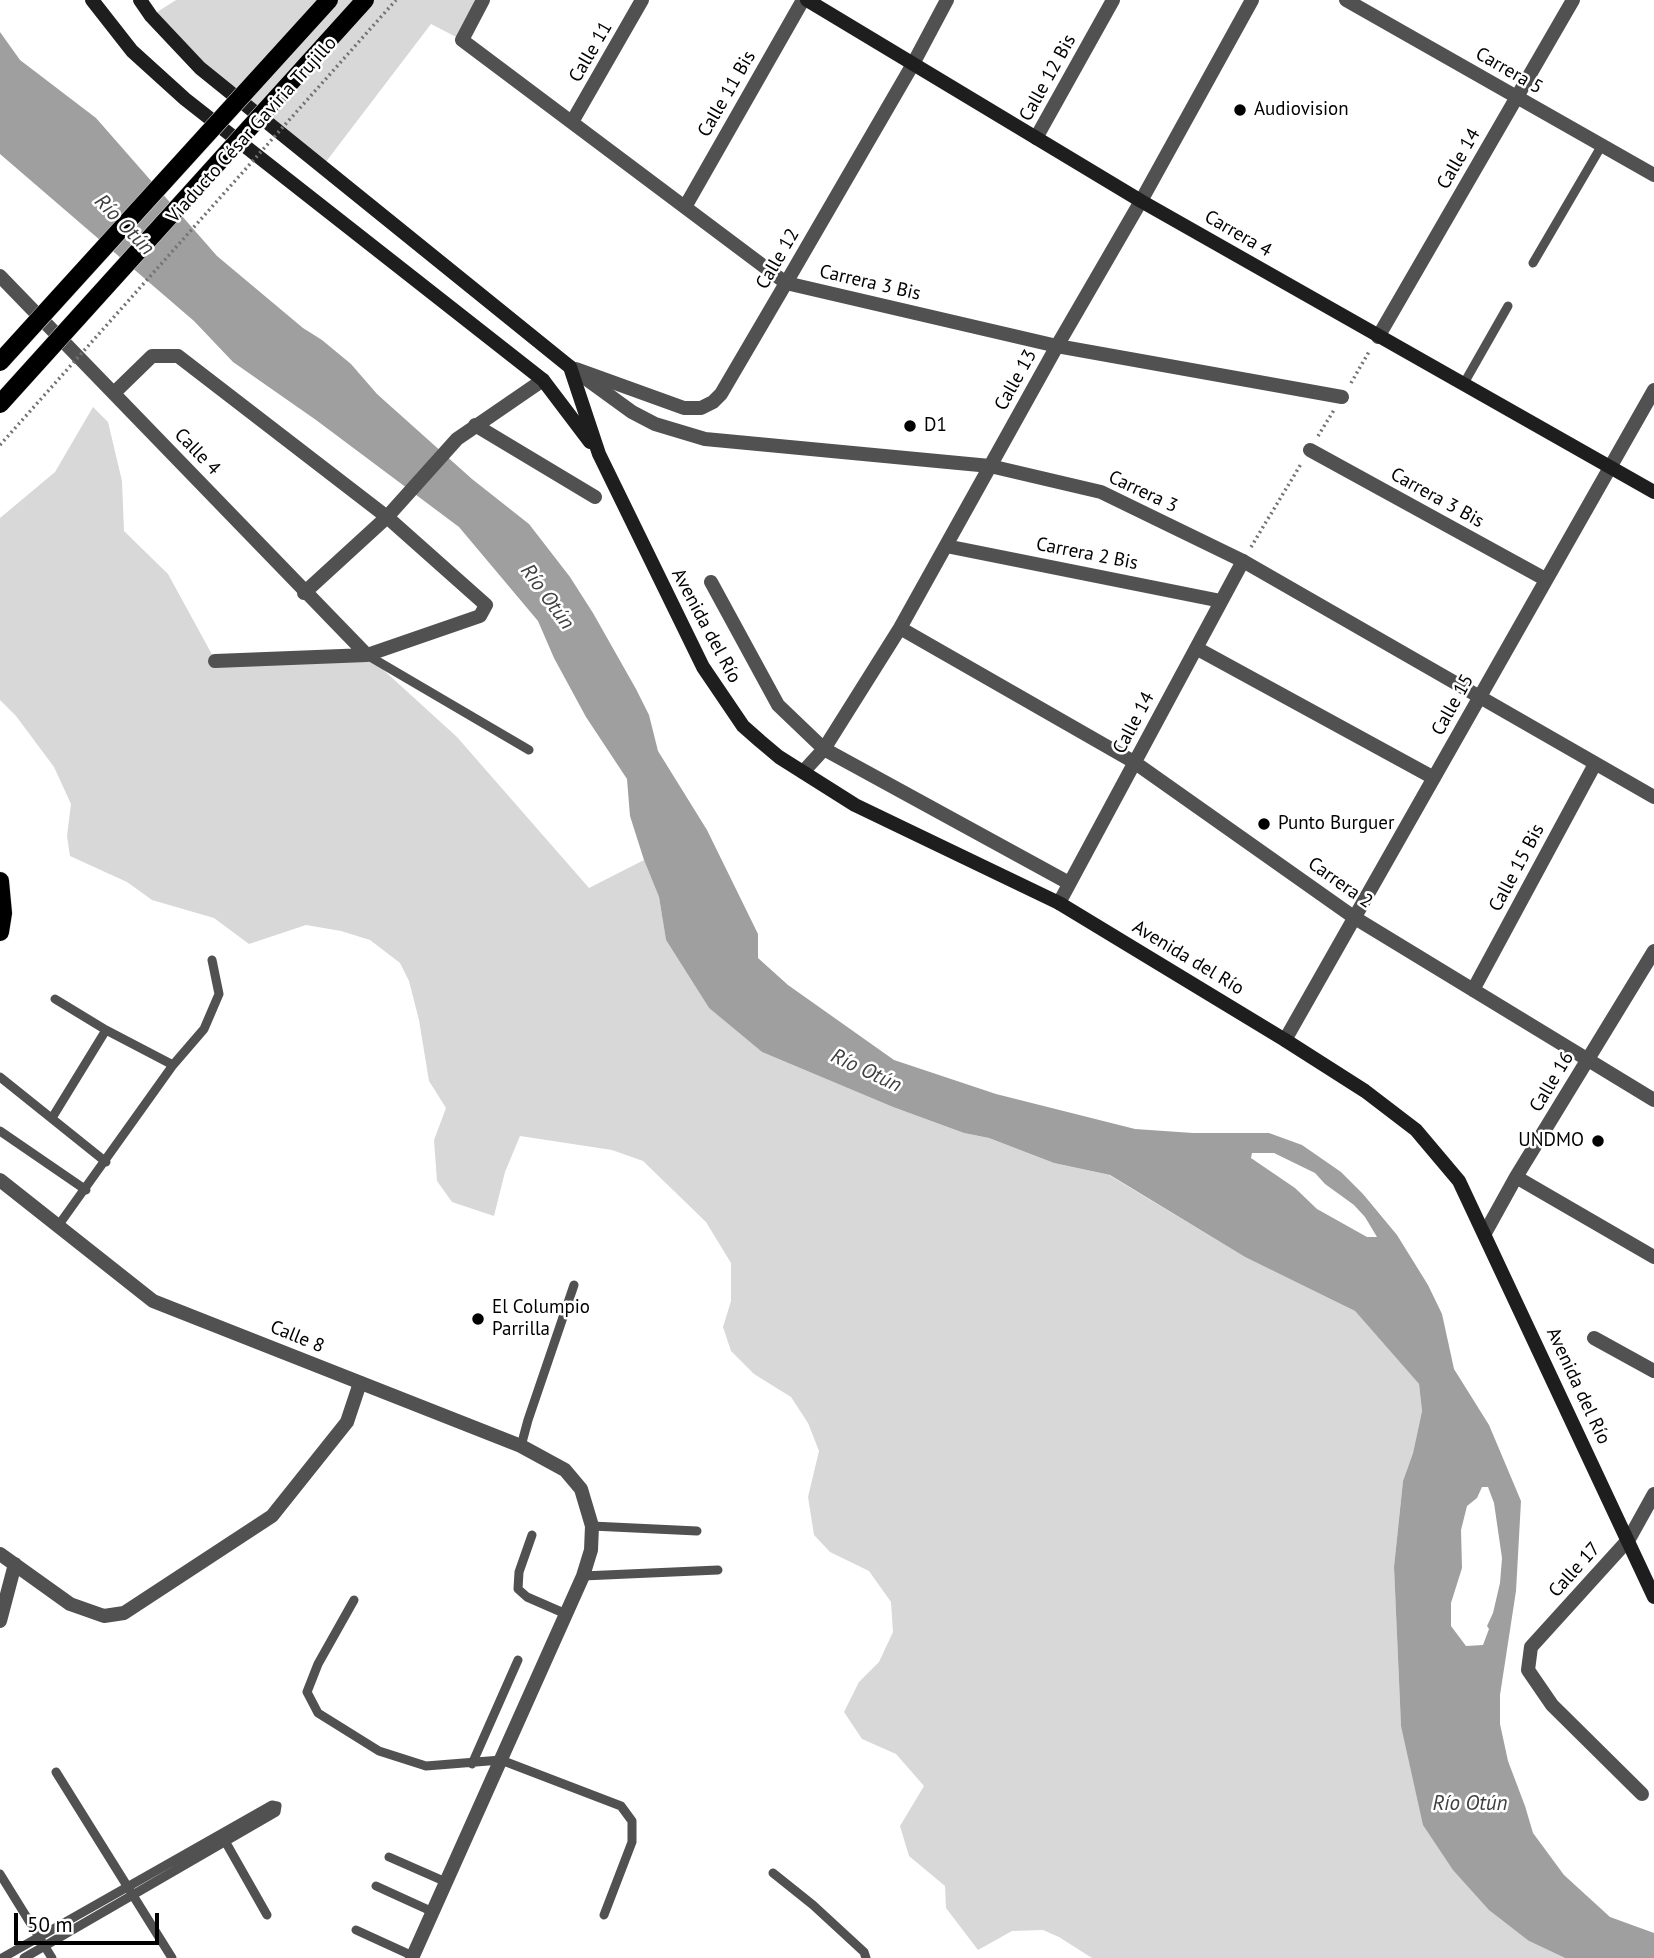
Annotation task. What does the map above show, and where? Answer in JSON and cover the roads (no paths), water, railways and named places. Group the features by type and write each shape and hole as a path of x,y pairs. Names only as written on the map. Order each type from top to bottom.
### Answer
{"main road":[{"path":"92,0 132,51 185,99 543,380 599,454"},
{"path":"140,0 151,16 200,68 570,367 599,454"},
{"name":"Viaducto César Gaviria Trujillo","path":"0,362 329,0"},
{"name":"Viaducto César Gaviria Trujillo","path":"0,404 365,0"},
{"name":"Carrera 4","path":"805,0 1141,201 1654,492"},
{"name":"Avenida del Río","path":"599,454 715,688 743,726 779,757 855,805 1059,903 1285,1040 1365,1091 1416,1130 1459,1181 1654,1597"},
{"path":"0,881 3,913 0,932"}],"street":[{"name":"Carrera 3 Bis","path":"483,0 462,40 786,283 1057,346 1342,397"},
{"name":"Calle 11","path":"572,122 642,0"},
{"name":"Calle 11 Bis","path":"685,207 805,0"},
{"name":"Calle 12","path":"570,367 684,408 701,408 722,394 913,64 947,0"},
{"name":"Calle 12 Bis","path":"1036,138 1113,0"},
{"name":"Calle 13","path":"803,772 824,749 900,628 1252,0"},
{"name":"Carrera 5","path":"1346,0 1654,175"},
{"name":"Calle 14","path":"1378,337 1573,0"},
{"name":"Calle 4","path":"0,276 304,593 367,655"},
{"path":"114,393 152,356 178,356 387,517 486,606 480,616 367,655 215,661"},
{"name":"Carrera 3","path":"570,367 632,412 655,424 705,439 990,467 1101,492 1243,561 1654,797"},
{"path":"304,593 387,517 457,439 543,380"},
{"name":"Calle 15","path":"1285,1040 1654,390"},
{"path":"475,425 596,497"},
{"name":"Carrera 3 Bis","path":"1310,450 1545,579"},
{"name":"Carrera 2 Bis","path":"946,546 1221,601"},
{"name":"Calle 14","path":"1059,903 1243,561"},
{"path":"711,582 778,705 824,749 1069,883"},
{"name":"Carrera 2","path":"900,628 1134,762 1355,918 1654,1100"},
{"path":"1196,648 1434,778"},
{"name":"Calle 15 Bis","path":"1474,990 1595,764"},
{"name":"Calle 16","path":"1485,1234 1516,1177 1654,951"},
{"path":"1516,1177 1654,1257"},
{"name":"Calle 8","path":"0,1180 153,1301 521,1446 565,1471 581,1489 592,1526 590,1550 583,1576 413,1957"},
{"path":"1594,1338 1654,1371"},
{"path":"0,1554 70,1604 104,1616 124,1613 272,1516 347,1422 360,1383"},
{"name":"Calle 17","path":"1642,1794 1552,1705 1528,1670 1531,1647 1629,1539 1654,1494"},
{"path":"0,1620 15,1564"}],"lane":[{"path":"1533,263 1602,145"},
{"path":"1463,385 1508,306"},
{"path":"367,655 529,750"},
{"path":"58,1226 173,1065 204,1029 219,994 212,960"},
{"path":"55,999 106,1030 173,1065"},
{"path":"52,1118 106,1030"},
{"path":"0,1077 106,1162"},
{"path":"0,1131 86,1190"},
{"path":"521,1446 574,1285"},
{"path":"592,1526 696,1531"},
{"path":"532,1535 520,1572 518,1589 527,1597 566,1614"},
{"path":"583,1576 718,1570"},
{"path":"354,1600 318,1664 307,1692 318,1713 379,1751 426,1766 501,1760 621,1806 632,1821 632,1842 604,1915"},
{"path":"472,1764 518,1660"},
{"path":"56,1772 172,1958"},
{"path":"2,1958 39,1937 130,1891 225,1841 276,1812 277,1806 272,1805 130,1891 24,1958"},
{"path":"225,1841 267,1915"},
{"path":"389,1857 446,1882"},
{"path":"773,1873 813,1905 864,1952 866,1958"},
{"path":"0,1874 52,1958"},
{"path":"376,1886 433,1912"},
{"path":"356,1930 413,1957"}],"water":[{"name":"Río Otún","path":"0,32 20,60 96,118 217,256 351,364 377,394 472,479 529,524 570,577 636,689 649,715 658,751 707,830 758,934 758,958 788,985 894,1060 996,1094 1135,1129 1193,1133 1269,1133 1302,1145 1341,1172 1363,1194 1397,1235 1428,1285 1442,1314 1454,1369 1489,1425 1521,1501 1516,1591 1500,1695 1500,1724 1508,1761 1533,1833 1564,1875 1610,1917 1654,1933 1654,1958 1565,1958 1529,1941 1489,1910 1453,1870 1423,1825 1401,1726 1394,1567 1403,1481 1413,1453 1422,1411 1419,1384 1355,1311 1245,1257 1110,1175 1054,1163 989,1138 964,1133 893,1107 762,1052 709,1008 666,940 659,897 630,816 627,779 586,717 554,658 538,621 459,527 233,362 194,321 0,154","holes":["1252,1153 1274,1153 1315,1173 1325,1184 1354,1205 1377,1237 1367,1237 1317,1209 1295,1188 1251,1158","1482,1487 1488,1487 1494,1503 1502,1558 1500,1583 1483,1645 1466,1646 1451,1626 1451,1603 1462,1568 1461,1530 1467,1506 1477,1498"]}],"place":[{"name":"Audiovision","path":"1240,110"},
{"name":"D1","path":"910,426"},
{"name":"Punto Burguer","path":"1264,824"},
{"name":"UNDMO","path":"1598,1141"},
{"name":"El Columpio Parrilla","path":"478,1319"}]}
